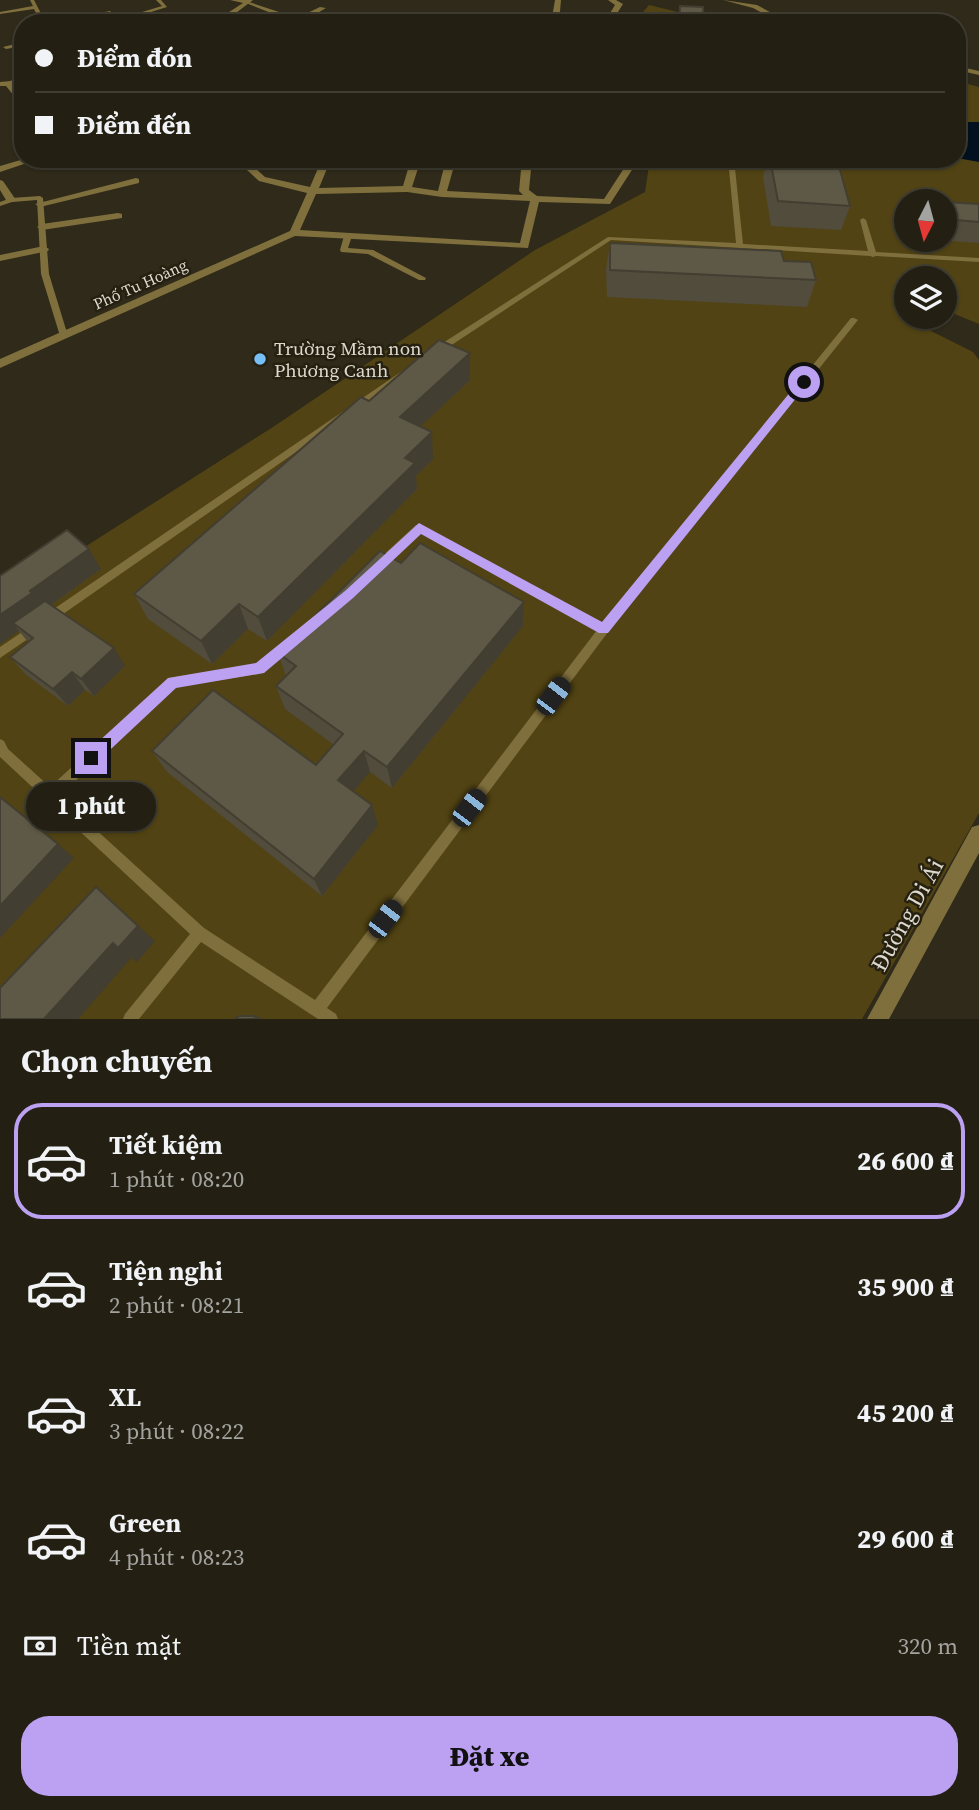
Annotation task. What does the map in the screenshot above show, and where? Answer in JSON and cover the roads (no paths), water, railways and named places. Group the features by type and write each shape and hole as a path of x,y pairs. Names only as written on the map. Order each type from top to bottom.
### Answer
{"street":[{"path":"611,0 619,4 613,14"},
{"path":"726,0 755,6 770,14"},
{"path":"249,1 281,14"},
{"path":"313,14 322,8"},
{"path":"249,168 262,179 313,191 407,189 442,194 607,202 629,168"},
{"path":"323,168 294,233 524,246 535,198"},
{"path":"407,189 413,168"},
{"path":"442,194 449,168"},
{"path":"526,168 524,191 535,198"},
{"path":"40,204 136,181"},
{"path":"0,183 12,200"},
{"path":"42,228 118,216"},
{"name":"Phố Tu Hoàng","path":"0,364 294,233"},
{"path":"0,258 44,249"},
{"name":"Đường Di Ái","path":"878,1019 979,834"}],"lane":[{"path":"32,0 39,14"},
{"path":"141,14 165,6 158,0"},
{"path":"232,0 249,1"},
{"path":"226,14 249,1"},
{"path":"0,13 35,7"},
{"path":"104,14 108,12"},
{"path":"6,47 14,46"},
{"path":"732,168 740,246"},
{"path":"0,204 12,200 40,198 45,274 64,336"},
{"path":"863,220 873,254"},
{"path":"348,236 344,250 370,252 422,278"},
{"path":"426,358 610,238 979,260"},
{"path":"318,1008 604,629 855,320"},
{"path":"0,653 345,411 414,366"},
{"path":"369,575 419,528 604,629"},
{"path":"50,796 173,682 259,669 299,636"},
{"path":"0,746 50,796 199,933 318,1008 331,1019"},
{"path":"130,1019 199,933"}],"water":[{"path":"966,122 979,122 979,162 966,160"}],"place":[{"name":"Trường Mầm non Phương Canh","path":"260,359"}]}
